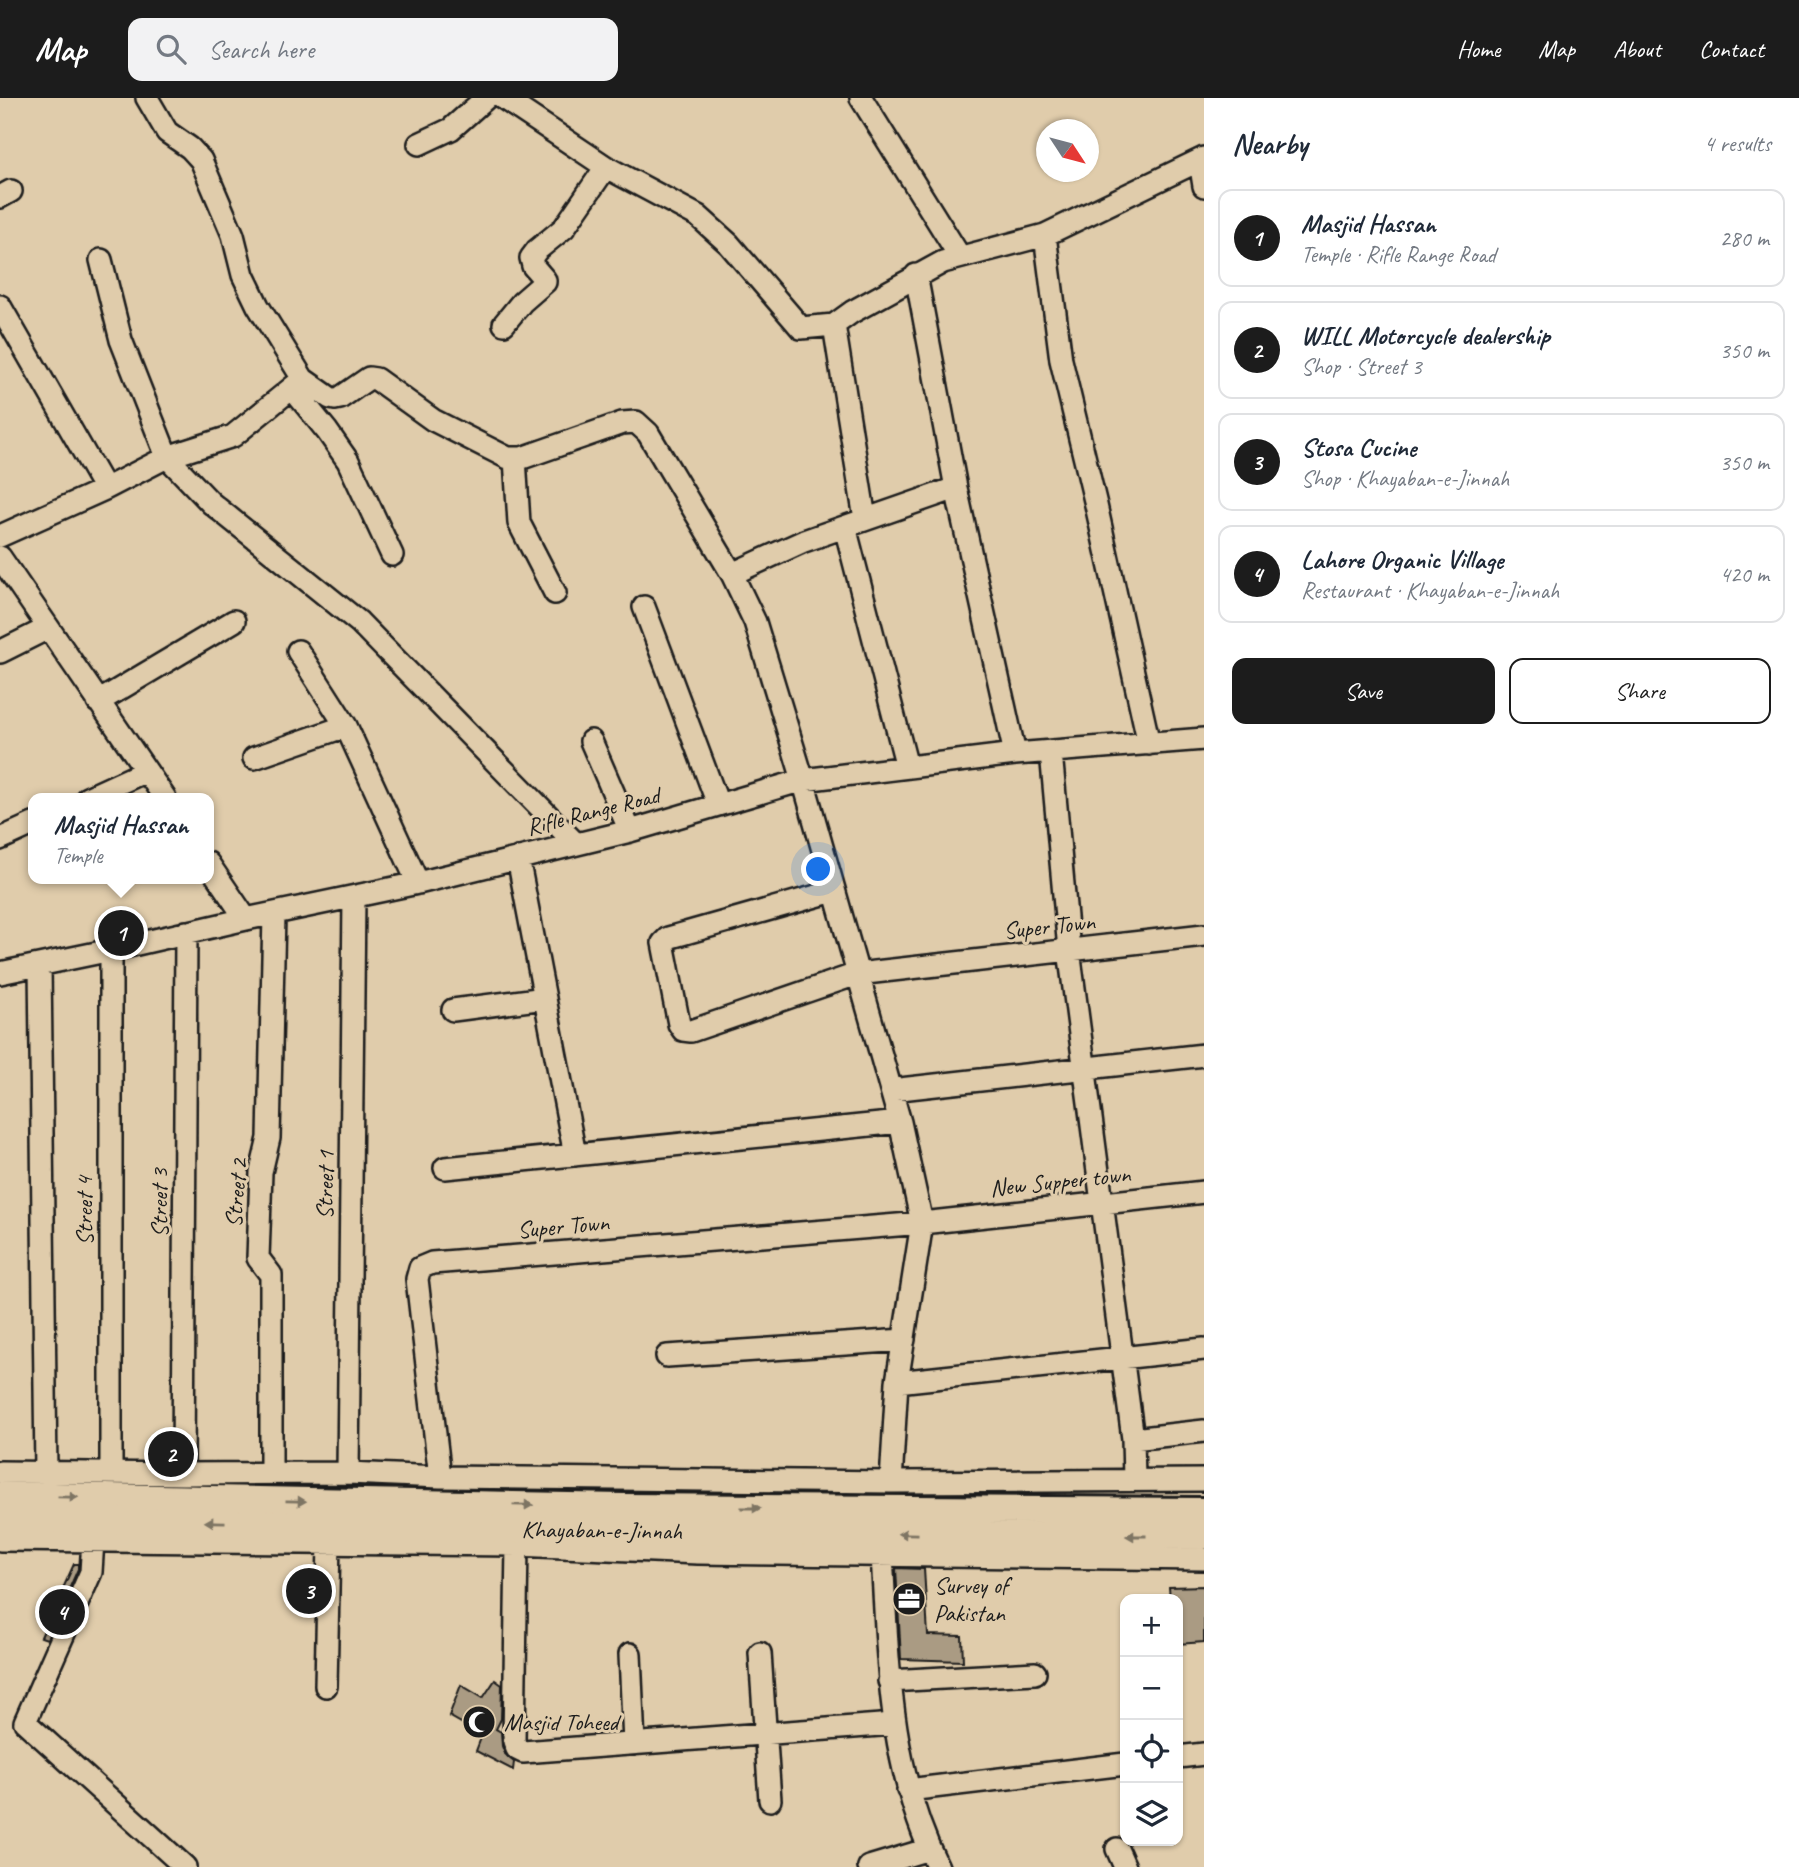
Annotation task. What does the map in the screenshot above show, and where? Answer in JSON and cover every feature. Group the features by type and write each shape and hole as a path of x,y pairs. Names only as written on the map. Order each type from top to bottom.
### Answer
{"main road":[{"name":"Khayaban-e-Jinnah","path":"0,1495 609,1507 1204,1511"},
{"name":"Khayaban-e-Jinnah","path":"0,1518 510,1529 1204,1536"}],"street":[{"path":"147,98 167,132 190,148 201,160 233,235 243,275 298,384 348,461 392,555"},
{"path":"419,144 451,129 486,98"},
{"path":"503,98 606,167 698,216 729,243 801,328 834,325 916,275 943,262 1045,235 1202,160 1204,186"},
{"path":"866,100 960,257"},
{"path":"504,324 522,302 545,282 533,266 531,258 564,228 606,167"},
{"path":"1045,235 1061,360 1149,744"},
{"path":"101,260 121,340 167,457 211,503 359,622 576,844"},
{"path":"916,275 956,488 1015,754"},
{"path":"0,306 104,489"},
{"path":"834,325 865,519"},
{"path":"298,384 335,399 369,378 376,379 433,420 508,458 522,458 622,423 636,422 649,433 732,574 755,622 803,780 900,1122 922,1223 897,1382 891,1482"},
{"path":"0,536 167,457 233,436 298,384"},
{"path":"515,458 519,523 555,593"},
{"path":"732,574 804,541 956,488"},
{"path":"845,527 906,767"},
{"path":"0,557 161,793"},
{"path":"644,607 718,804"},
{"path":"98,702 234,621"},
{"path":"0,652 48,628"},
{"path":"298,651 346,726 418,883"},
{"path":"254,758 346,726"},
{"name":"Rifle Range Road","path":"0,973 418,883 630,831 803,780 1015,754 1204,739"},
{"path":"591,741 630,831"},
{"path":"1051,752 1069,950 1133,1439 1134,1479"},
{"path":"99,793 146,771"},
{"path":"0,839 28,826"},
{"path":"518,858 575,1155"},
{"path":"214,872 246,919"},
{"name":"Super Town","path":"834,891 668,938 663,943 679,1024 683,1030 691,1031 858,974 1204,935"},
{"name":"Street 1","path":"348,1473 354,897"},
{"name":"Street 2","path":"271,1473 271,1275 258,1258 261,1172 269,1138 274,914"},
{"name":"Street 3","path":"183,1474 186,932"},
{"name":"Street 4","path":"111,950 111,1473"},
{"path":"40,965 46,1472"},
{"path":"453,1010 545,998"},
{"path":"891,1090 1204,1055"},
{"path":"445,1168 900,1122"},
{"name":"New Supper town","path":"922,1223 1204,1192"},
{"name":"Super Town","path":"440,1476 417,1279 420,1268 432,1263 922,1223"},
{"path":"667,1356 904,1340"},
{"path":"897,1382 1204,1349"},
{"path":"1133,1439 1204,1431"},
{"path":"0,1472 348,1473 891,1482 1204,1480"},
{"path":"0,1540 329,1542 517,1545 698,1553 1204,1559"},
{"path":"93,1541 92,1572 25,1722 185,1867"},
{"path":"326,1686 329,1542"},
{"path":"517,1545 514,1741 517,1749 523,1752 894,1724"},
{"path":"869,1867 933,1858 908,1790 894,1724 882,1555"},
{"path":"760,1653 770,1800"},
{"path":"630,1654 634,1744"},
{"path":"889,1681 1035,1673"},
{"path":"1183,1756 1204,1754"},
{"path":"908,1790 1120,1764"}],"building":[{"path":"74,1564 78,1564 78,1569 47,1639 41,1637"},
{"name":"Survey of Pakistan","path":"896,1568 924,1569 928,1635 962,1636 963,1661 901,1659"},
{"path":"1204,1586 1204,1642 1183,1644 1183,1594 1170,1594 1169,1587"},
{"name":"Masjid Toheed","path":"495,1680 502,1685 501,1719 496,1729 501,1732 505,1754 514,1762 513,1770 476,1751 482,1735 449,1716 461,1685 483,1698"}],"place":[{"name":"Masjid Hassan","path":"121,933"},
{"name":"WILL Motorcycle dealership","path":"171,1454"},
{"name":"Stosa Cucine","path":"309,1591"},
{"name":"Survey of Pakistan","path":"909,1599"},
{"name":"Lahore Organic Village","path":"62,1612"},
{"name":"Masjid Toheed","path":"479,1722"}]}
